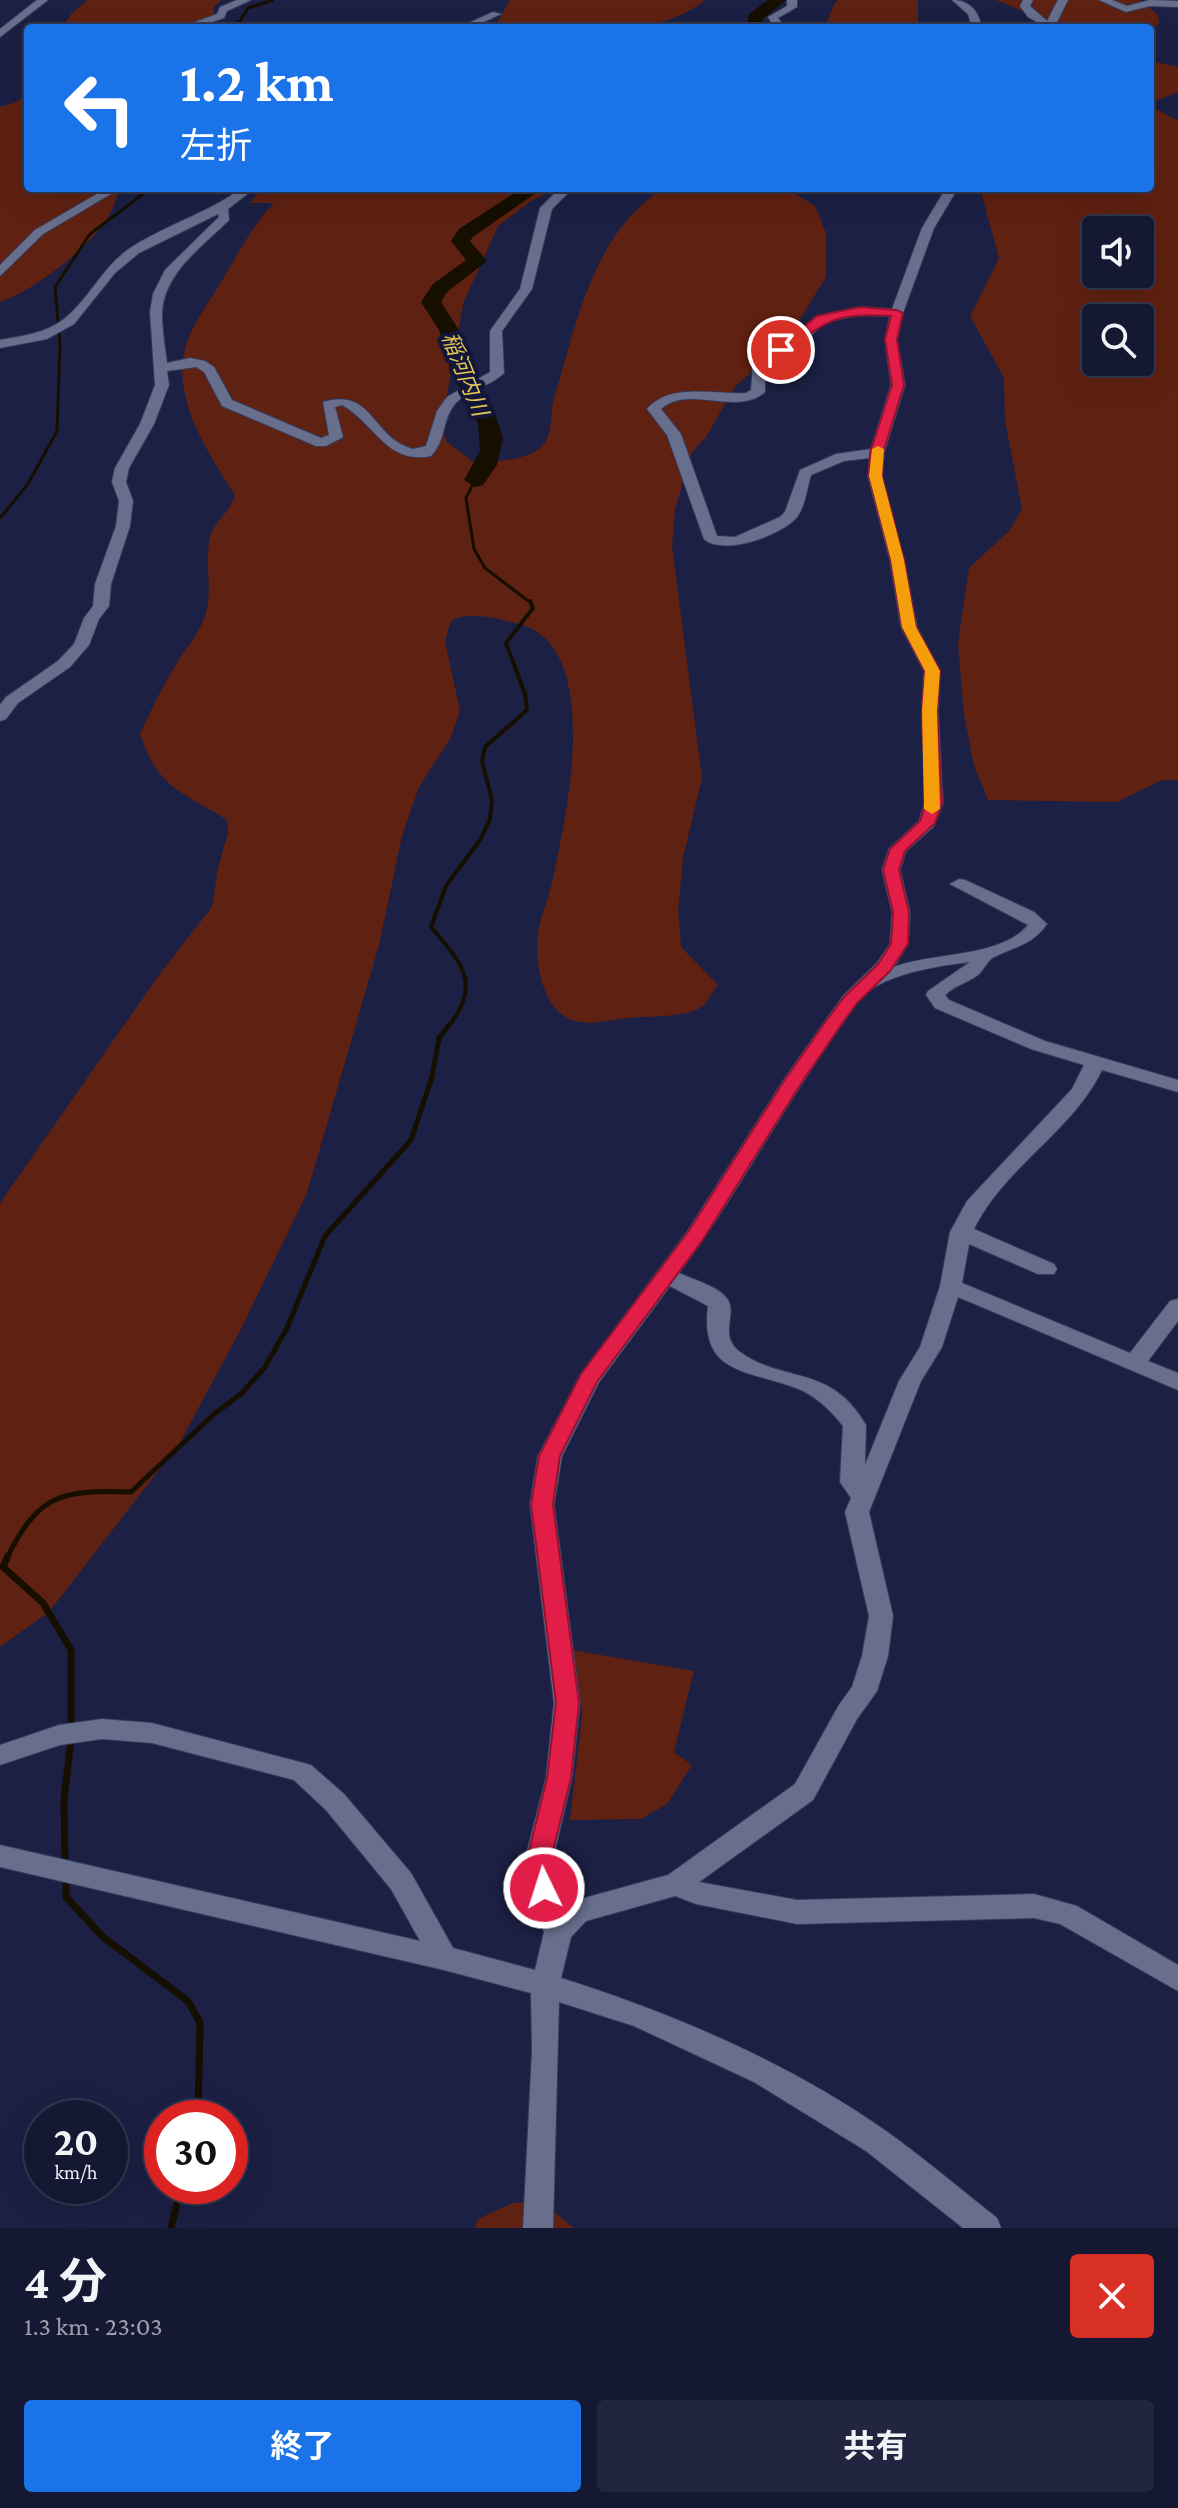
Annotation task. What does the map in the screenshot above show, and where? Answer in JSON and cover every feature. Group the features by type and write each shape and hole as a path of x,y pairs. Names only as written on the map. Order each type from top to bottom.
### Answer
{"street":[{"path":"0,34 43,0"},
{"path":"196,24 221,16 223,9 246,0"},
{"path":"777,24 773,17 792,7 792,0"},
{"path":"957,0 973,13 976,24"},
{"path":"1028,0 1025,6 1031,15 1045,24"},
{"path":"1048,24 1054,20 1063,0"},
{"path":"1104,0 1126,9 1150,3 1178,4"},
{"path":"0,13 21,17"},
{"path":"472,24 496,14"},
{"path":"0,272 39,232 108,192"},
{"path":"0,344 43,336 70,321 111,270 135,250 222,208 244,192"},
{"path":"159,369 190,362 200,364 209,370 227,403 321,443 336,437 328,405 341,401 348,402 397,451 411,455 431,449 447,405 458,395 497,373 496,331 526,289 546,208 563,192"},
{"path":"558,1932 537,1867 559,1778 567,1703 542,1504 550,1456 589,1379 667,1276 793,1081 851,999 884,967 899,944 901,912 891,870 898,849 927,823 934,803 930,711 932,671 909,627 897,560 875,476 877,453 898,385 891,339 897,313 928,228 950,192"},
{"path":"0,716 12,700 64,664 81,645 92,618 101,606 103,584 123,526 126,501 119,482 122,468 147,424 162,385 156,312 159,294 169,273 225,218 222,208"},
{"path":"877,453 841,457 805,473 792,514 785,520 731,545 721,545 711,539 674,434 654,409 661,401 678,397 749,397 758,392 758,367 797,341 821,319 860,311 897,313"},
{"path":"867,983 923,963 985,954 1032,935 1038,924 1028,916 959,884"},
{"path":"985,954 973,970 935,995 942,1004 1038,1045 1178,1086"},
{"path":"538,2228 544,2145 545,1985 558,1932 577,1912 676,1884 804,1792 848,1712 864,1691 875,1656 881,1616 857,1512 910,1381 931,1347 951,1286 961,1232 977,1201 1081,1092 1095,1063"},
{"path":"961,1232 1046,1269"},
{"path":"667,1276 712,1297 719,1304 714,1326 730,1358 742,1366 807,1384 824,1394 847,1415 855,1425 852,1482 863,1497"},
{"path":"951,1286 1178,1382"},
{"path":"1134,1363 1178,1306"},
{"path":"0,1755 59,1735 102,1729 152,1733 302,1772 335,1802 401,1881 444,1958"},
{"path":"0,1856 444,1958 545,1985 641,2016 764,2073 876,2141 986,2228"},
{"path":"676,1884 696,1893 797,1912 1034,1906 1067,1914 1178,1979"}],"shaded area":[{"path":"88,0 222,0 213,7 216,24 65,24"},
{"path":"510,0 705,0 684,13 649,24 496,24"},
{"path":"839,0 918,0 918,24 826,24 834,4"},
{"path":"996,0 1140,0 1156,13 1160,22 1154,27 1154,24 1046,24 1045,20"},
{"path":"1154,62 1178,67 1178,92 1154,102"},
{"path":"24,97 24,192 119,192 108,217 74,255 29,288 0,302 0,107"},
{"path":"1154,108 1178,121 1178,780 1162,780 1117,802 988,800 974,765 964,715 958,643 969,568 1010,530 1022,509 1005,421 1004,378 970,316 999,258 981,192 1154,192"},
{"path":"260,192 549,192 498,226 463,304 442,424 446,441 473,462 520,457 543,445 591,281 604,253 621,228 641,206 660,192 792,192 815,206 826,233 826,277 800,319 772,353 735,387 706,437 692,452 675,509 672,546 702,778 683,858 678,911 681,947 718,985 704,1005 689,1012 600,1022 572,1020 550,1000 541,979 537,940 565,819 573,737 571,698 562,664 544,638 516,623 492,618 466,616 451,621 445,641 460,711 450,739 419,787 402,836 379,945 307,1193 241,1329 179,1444 49,1612 0,1647 0,1203 159,975 212,907 228,833 227,820 184,795 164,778 155,767 140,734 169,677 203,621 209,592 209,542 235,495 195,426 188,407 182,368 185,349 196,323 258,222 274,203 250,203"},
{"path":"572,1650 694,1671 674,1752 692,1765 667,1804 641,1819 570,1820 582,1714"},
{"path":"542,2202 574,2228 475,2228 478,2219 513,2203"}],"waterway":[{"path":"234,24 240,21 248,8 273,0"},
{"name":"稲河内川","path":"754,24 755,17 778,0"},
{"path":"0,518 28,484 57,431 60,344 55,287 90,234 146,192"},
{"name":"稲河内川","path":"475,480 491,451 489,424 460,368 449,330 431,302 440,288 477,261 460,241 466,233 528,192"},
{"path":"475,480 466,498 474,549 485,568 531,603"},
{"path":"449,1026 465,997 464,973 431,927 446,886 480,840 490,819 492,800 482,761 485,747 527,710 525,694 506,643 533,608 531,603"},
{"path":"8,1557 30,1520 56,1500 88,1492 131,1492 213,1415 242,1393 265,1367 287,1328 325,1236 411,1140 432,1077 439,1038 450,1024"},
{"path":"8,1557 3,1567 43,1603 71,1650 71,1730"},
{"path":"65,1865 64,1799 71,1740"},
{"path":"66,1879 66,1897 103,1937 188,2001 200,2023 198,2100"},
{"path":"171,2228 177,2204"}],"slow traffic":[{"path":"878,449 875,476 897,560 909,627 932,671 932,809"}],"route":[{"path":"544,1888 537,1867 559,1778 567,1703 542,1504 550,1456 589,1379 695,1237 832,1025 851,999 884,967 899,944 901,912 891,870 898,849 927,823 934,803 930,711 932,671 909,627 897,560 875,476 877,453 898,385 891,339 897,313 860,311 821,319 797,341 781,350"}]}
